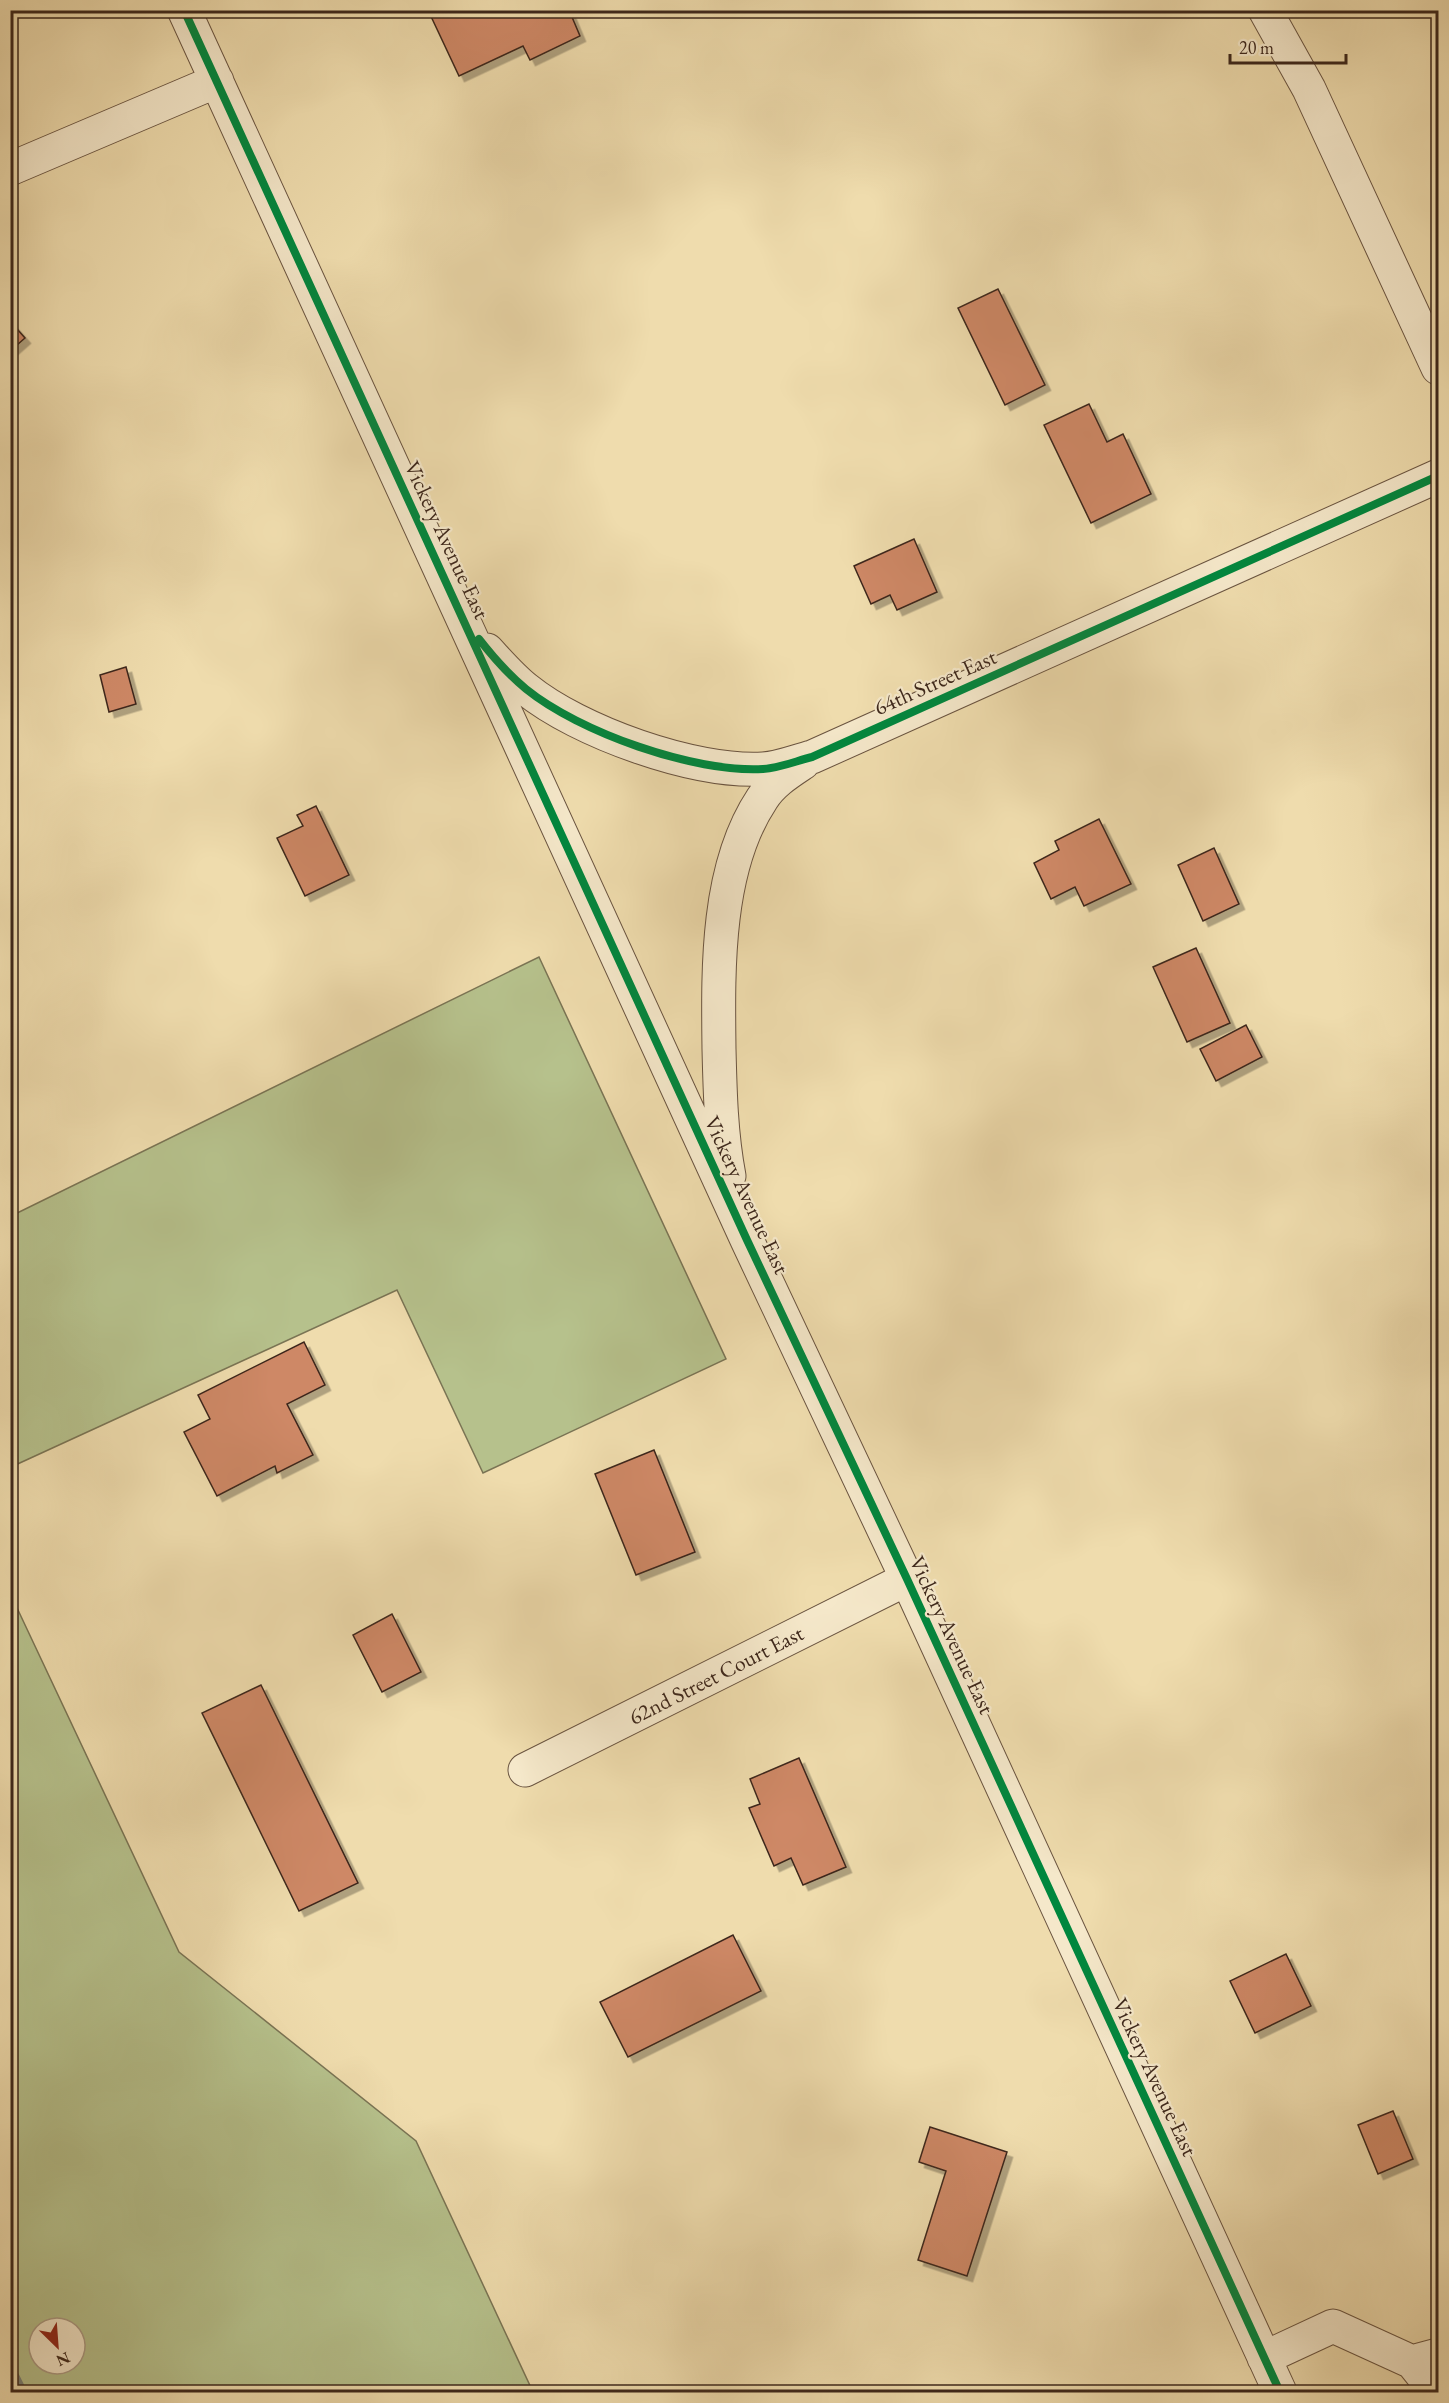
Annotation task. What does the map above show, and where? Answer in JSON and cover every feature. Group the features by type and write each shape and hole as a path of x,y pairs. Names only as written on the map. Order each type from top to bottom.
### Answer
{"street":[{"name":"Vickery Avenue East","path":"184,10 747,1240 907,1579 1280,2392"},
{"path":"1264,10 1309,89 1438,368"},
{"path":"10,169 217,81"},
{"name":"64th Street East","path":"463,618 486,649 527,690 565,714 604,733 672,755 733,767 763,769 812,757 1438,476"},
{"name":"64th Street East","path":"747,1240 729,1174 722,1123 718,998 720,943 734,865 753,814 771,788 812,757"},
{"name":"62nd Street Court East","path":"525,1770 907,1579"},
{"path":"1264,2358 1333,2326 1425,2359 1436,2392"}],"green space":[{"path":"539,957 726,1359 483,1473 397,1290 11,1467 11,1216"},
{"path":"10,1593 179,1952 416,2141 533,2392 11,2392"}],"building":[{"path":"428,10 500,10 502,15 511,10 569,10 580,36 530,60 523,46 459,76"},
{"path":"998,289 1045,385 1005,405 958,308"},
{"path":"10,321 25,338 10,351"},
{"path":"1089,404 1107,442 1123,434 1151,494 1091,523 1044,425"},
{"path":"914,539 937,592 897,610 890,595 871,604 854,566"},
{"path":"126,667 136,704 109,712 100,675"},
{"path":"316,806 349,875 305,896 277,838 303,826 297,815"},
{"path":"1099,819 1131,884 1084,906 1075,887 1051,899 1034,863 1059,850 1055,841"},
{"path":"1214,848 1239,904 1203,921 1178,865"},
{"path":"1196,948 1230,1023 1187,1042 1153,967"},
{"path":"1246,1025 1262,1057 1216,1081 1200,1049"},
{"path":"304,1342 325,1385 287,1404 313,1455 277,1473 275,1466 217,1496 184,1432 210,1419 198,1395"},
{"path":"654,1450 695,1552 636,1575 595,1474"},
{"path":"392,1614 421,1672 382,1692 353,1635"},
{"path":"261,1685 358,1883 299,1911 202,1713"},
{"path":"799,1758 846,1867 803,1885 791,1858 774,1866 749,1808 760,1804 750,1779"},
{"path":"733,1935 761,1991 628,2057 600,2002"},
{"path":"1286,1954 1311,2006 1255,2033 1230,1981"},
{"path":"1393,2111 1413,2159 1378,2174 1358,2125"},
{"path":"930,2127 1007,2152 967,2276 918,2260 946,2171 919,2162"}],"waterway":[{"path":"10,2370 21,2392"}],"cycle path":[{"path":"184,10 747,1240 907,1579 1280,2392"},
{"path":"479,639 501,666 526,689 549,705 606,734 638,747 704,764 763,769 782,766 812,757 1438,476"}]}
